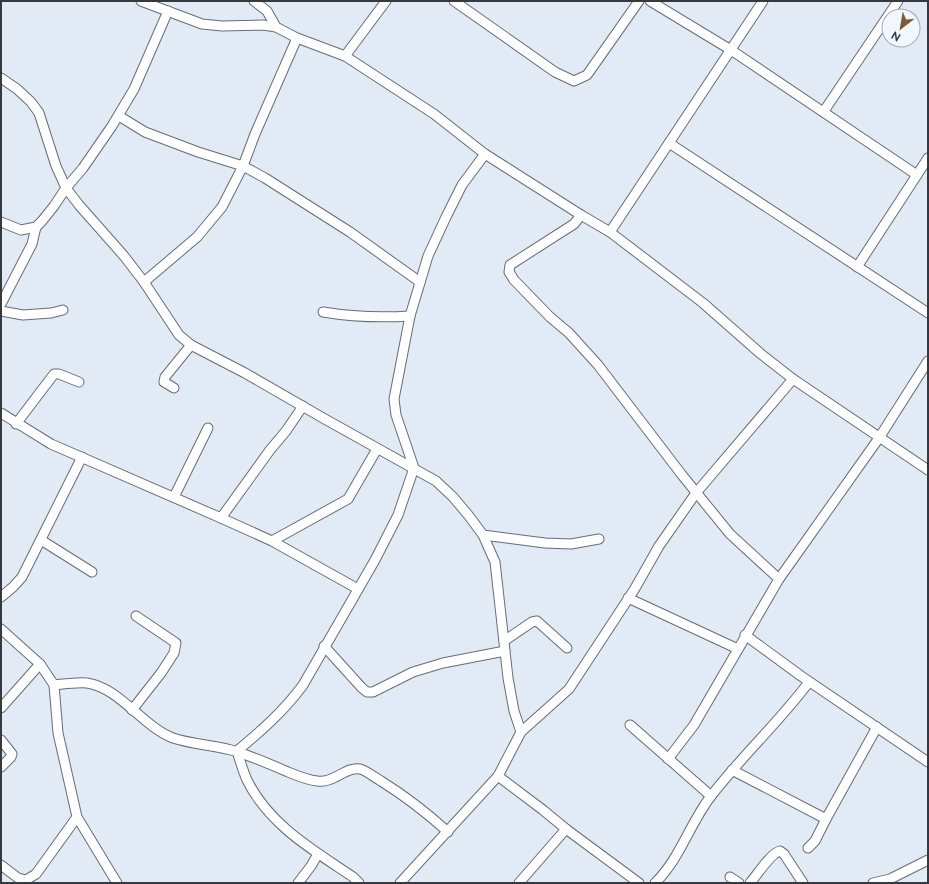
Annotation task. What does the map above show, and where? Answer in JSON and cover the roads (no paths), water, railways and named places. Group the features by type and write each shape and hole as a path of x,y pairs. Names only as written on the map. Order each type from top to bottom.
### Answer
{"street":[{"path":"141,1 184,18 208,24 222,26 263,25 276,27 297,38 345,56 434,114 485,154 610,232 702,303 761,354 793,379 928,470"},
{"path":"254,1 267,11 276,27"},
{"path":"345,56 386,1"},
{"path":"454,1 555,72 574,81 587,75 639,1"},
{"path":"650,1 731,50 917,174"},
{"path":"610,232 763,1"},
{"path":"824,111 898,1"},
{"path":"1,304 32,244 36,227 83,168 119,116 134,89 168,11"},
{"path":"144,282 197,238 222,207 243,166 255,134 297,38"},
{"path":"1,78 17,89 31,102 39,113 56,166 66,188 124,256 144,282 179,335 191,345 245,373 436,481 453,497 469,516 483,536 495,562 508,678 514,711 521,732"},
{"path":"119,116 145,132 167,141 243,166 265,178 350,232 420,282"},
{"path":"669,144 928,313"},
{"path":"237,751 278,716 291,702 303,685 324,646 375,560 398,515 414,468 396,414 394,399 410,316 428,256 446,217 462,185 485,154"},
{"path":"858,267 928,158"},
{"path":"581,215 574,224 510,265 509,272 514,280 550,317 569,333 598,366 696,493 730,534 779,579"},
{"path":"1,222 21,230 36,227"},
{"path":"1,311 23,315 51,313 63,310"},
{"path":"322,312 348,317 382,318 410,316"},
{"path":"174,388 164,382 165,377 191,345"},
{"path":"668,759 694,725 745,635 779,579 879,438 928,361"},
{"path":"16,424 54,374 59,374 79,382"},
{"path":"400,883 498,776 521,732 570,689 659,546 696,493 793,379"},
{"path":"222,518 303,406"},
{"path":"1,413 16,424 51,444 272,541 358,589"},
{"path":"174,497 208,428"},
{"path":"272,541 348,500 377,449"},
{"path":"1,597 13,588 22,577 82,457"},
{"path":"483,536 545,543 571,544 600,539"},
{"path":"41,540 92,572"},
{"path":"628,598 738,649"},
{"path":"132,710 161,673 174,653 176,643 136,616"},
{"path":"504,641 532,622 537,621 567,648"},
{"path":"1,629 40,664 54,685 58,733 77,817 116,883"},
{"path":"745,635 809,682 926,757"},
{"path":"324,646 362,688 370,693 420,669 505,651"},
{"path":"1,708 40,664"},
{"path":"655,883 662,876 687,836 696,817 711,796 809,682"},
{"path":"54,685 86,683 96,685 106,690 156,728 172,737 192,743 237,751 304,778 318,782 329,781 353,769 359,769 368,773 416,805 448,832"},
{"path":"630,725 711,796"},
{"path":"808,848 815,842 826,819 877,727"},
{"path":"1,740 12,754 11,758 1,767"},
{"path":"237,751 247,780 261,802 280,824 297,839 353,877 359,883"},
{"path":"732,770 826,819"},
{"path":"498,776 639,883"},
{"path":"1,865 18,878 26,880 36,874 77,817"},
{"path":"519,883 566,829"},
{"path":"750,883 776,852 780,851 784,854 803,883"},
{"path":"298,883 318,854"},
{"path":"873,883 890,879 928,860"},
{"path":"730,877 738,883"}]}
